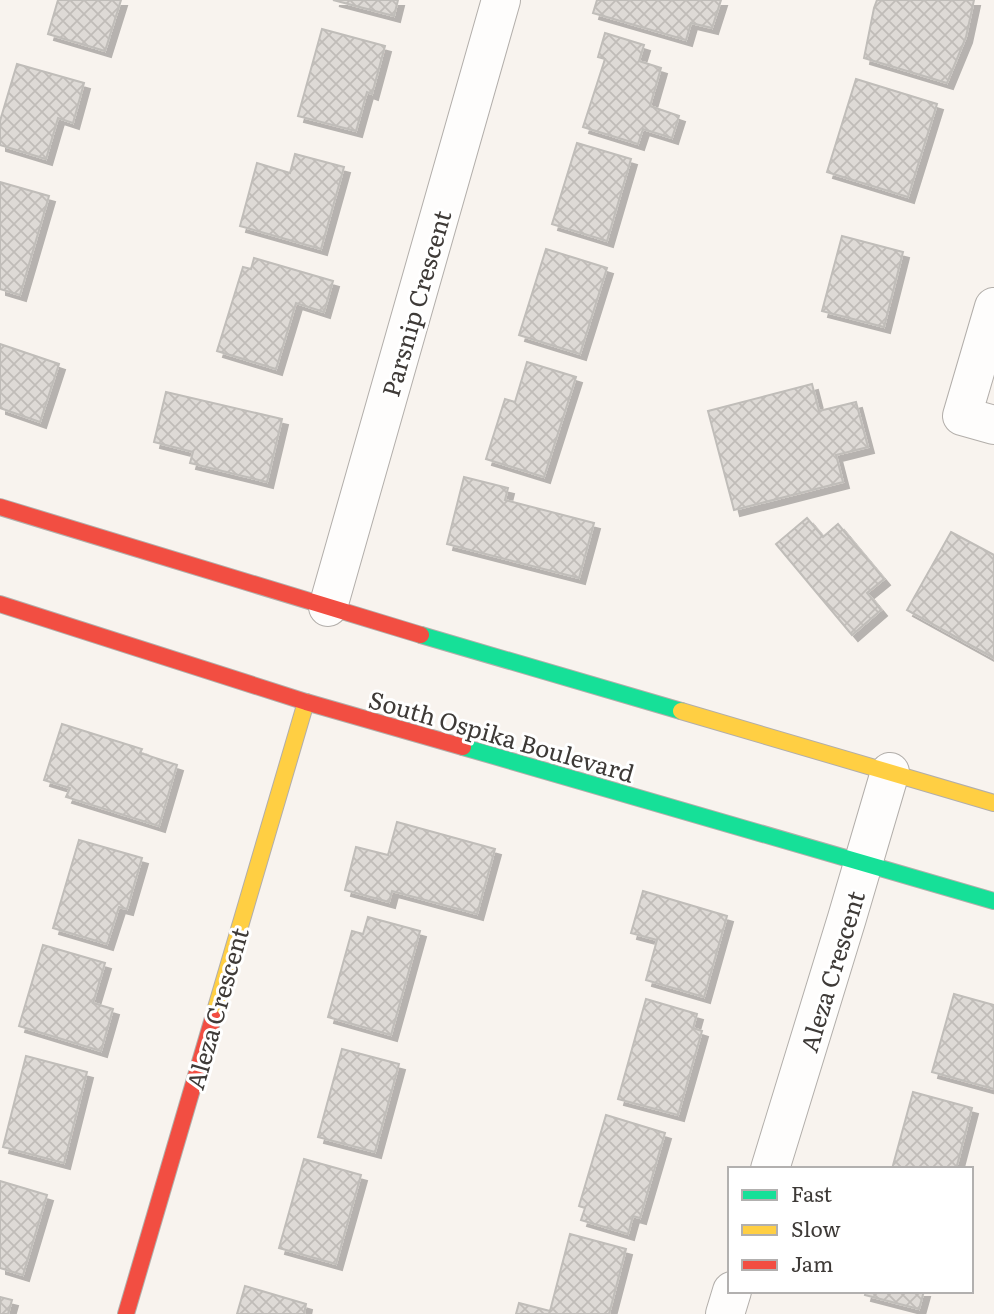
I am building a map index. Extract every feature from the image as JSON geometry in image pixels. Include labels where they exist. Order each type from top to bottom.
[{"type":"main road","points":[[0,508],[994,803]]},
{"type":"main road","name":"South Ospika Boulevard","points":[[0,604],[306,702],[994,901]]},
{"type":"main road","name":"Aleza Crescent","points":[[126,1314],[306,702]]},
{"type":"street","name":"Parsnip Crescent","points":[[328,607],[502,0]]},
{"type":"street","points":[[994,307],[962,416],[994,425]]},
{"type":"street","name":"Aleza Crescent","points":[[771,1167],[890,772]]},
{"type":"street","points":[[725,1314],[731,1293]]},
{"type":"building","points":[[58,0],[121,0],[105,51],[48,34]]},
{"type":"building","points":[[333,0],[398,0],[394,16]]},
{"type":"building","points":[[597,0],[721,0],[712,28],[691,23],[686,40],[593,13]]},
{"type":"building","points":[[877,0],[974,0],[966,37],[947,83],[864,58]]},
{"type":"building","points":[[322,29],[385,46],[372,94],[367,92],[356,131],[298,116]]},
{"type":"building","points":[[605,33],[644,45],[639,61],[661,68],[650,106],[679,116],[672,138],[643,129],[638,144],[583,127],[605,59],[598,57]]},
{"type":"building","points":[[17,64],[84,83],[73,123],[58,118],[46,159],[0,145],[0,121]]},
{"type":"building","points":[[856,79],[937,104],[908,197],[827,172]]},
{"type":"building","points":[[577,143],[631,159],[607,241],[552,224]]},
{"type":"building","points":[[295,154],[344,167],[321,249],[240,226],[257,163],[290,173]]},
{"type":"building","points":[[0,182],[49,196],[20,295],[0,289]]},
{"type":"building","points":[[842,236],[903,252],[884,327],[822,311]]},
{"type":"building","points":[[546,249],[607,268],[580,354],[519,335]]},
{"type":"building","points":[[254,258],[333,281],[324,312],[296,303],[276,369],[217,351],[243,267],[251,269]]},
{"type":"building","points":[[0,344],[59,364],[40,422],[0,408]]},
{"type":"building","points":[[527,362],[576,377],[544,477],[486,459],[505,399],[515,402]]},
{"type":"building","points":[[812,384],[819,411],[856,402],[868,447],[836,455],[843,482],[734,510],[708,411]]},
{"type":"building","points":[[166,392],[282,419],[267,482],[190,463],[193,452],[154,442]]},
{"type":"building","points":[[464,477],[508,488],[505,500],[594,523],[579,578],[447,544]]},
{"type":"building","points":[[807,518],[823,537],[838,524],[884,579],[867,593],[881,610],[852,635],[776,544]]},
{"type":"building","points":[[951,532],[994,555],[994,658],[907,610]]},
{"type":"building","points":[[62,724],[142,749],[140,753],[177,765],[159,826],[66,797],[70,788],[44,780]]},
{"type":"building","points":[[397,822],[495,849],[477,914],[392,891],[389,902],[345,890],[356,847],[388,855]]},
{"type":"building","points":[[79,840],[142,858],[127,909],[119,907],[107,944],[53,928]]},
{"type":"building","points":[[643,891],[727,916],[704,997],[646,980],[657,940],[631,933]]},
{"type":"building","points":[[368,917],[420,931],[391,1035],[328,1017],[352,931],[363,934]]},
{"type":"building","points":[[43,945],[105,963],[93,1003],[113,1009],[101,1051],[19,1026]]},
{"type":"building","points":[[954,994],[994,1005],[994,1089],[932,1072]]},
{"type":"building","points":[[646,999],[697,1014],[693,1028],[702,1031],[678,1115],[618,1099]]},
{"type":"building","points":[[342,1049],[399,1064],[375,1152],[318,1137]]},
{"type":"building","points":[[26,1056],[87,1072],[64,1163],[3,1147]]},
{"type":"building","points":[[913,1092],[972,1108],[957,1167],[893,1167]]},
{"type":"building","points":[[606,1115],[665,1133],[640,1218],[633,1216],[628,1234],[581,1220],[585,1208],[579,1206]]},
{"type":"building","points":[[304,1159],[361,1175],[336,1264],[279,1248]]},
{"type":"building","points":[[0,1181],[47,1195],[23,1275],[0,1268]]},
{"type":"building","points":[[570,1234],[626,1249],[609,1314],[516,1314],[519,1303],[550,1311]]},
{"type":"building","points":[[245,1286],[306,1304],[304,1314],[237,1314]]},
{"type":"building","points":[[866,1293],[923,1293],[919,1309]]},
{"type":"building","points":[[0,1297],[12,1300],[8,1314],[0,1314]]},
{"type":"traffic: fast","points":[[421,635],[681,711]]},
{"type":"traffic: fast","points":[[463,747],[994,901]]},
{"type":"traffic: slow","points":[[213,1018],[306,702]]},
{"type":"traffic: slow","points":[[681,711],[994,803]]},
{"type":"traffic: jam","points":[[0,507],[421,635]]},
{"type":"traffic: jam","points":[[0,604],[306,702],[463,747]]},
{"type":"traffic: jam","points":[[126,1314],[213,1018]]}]
